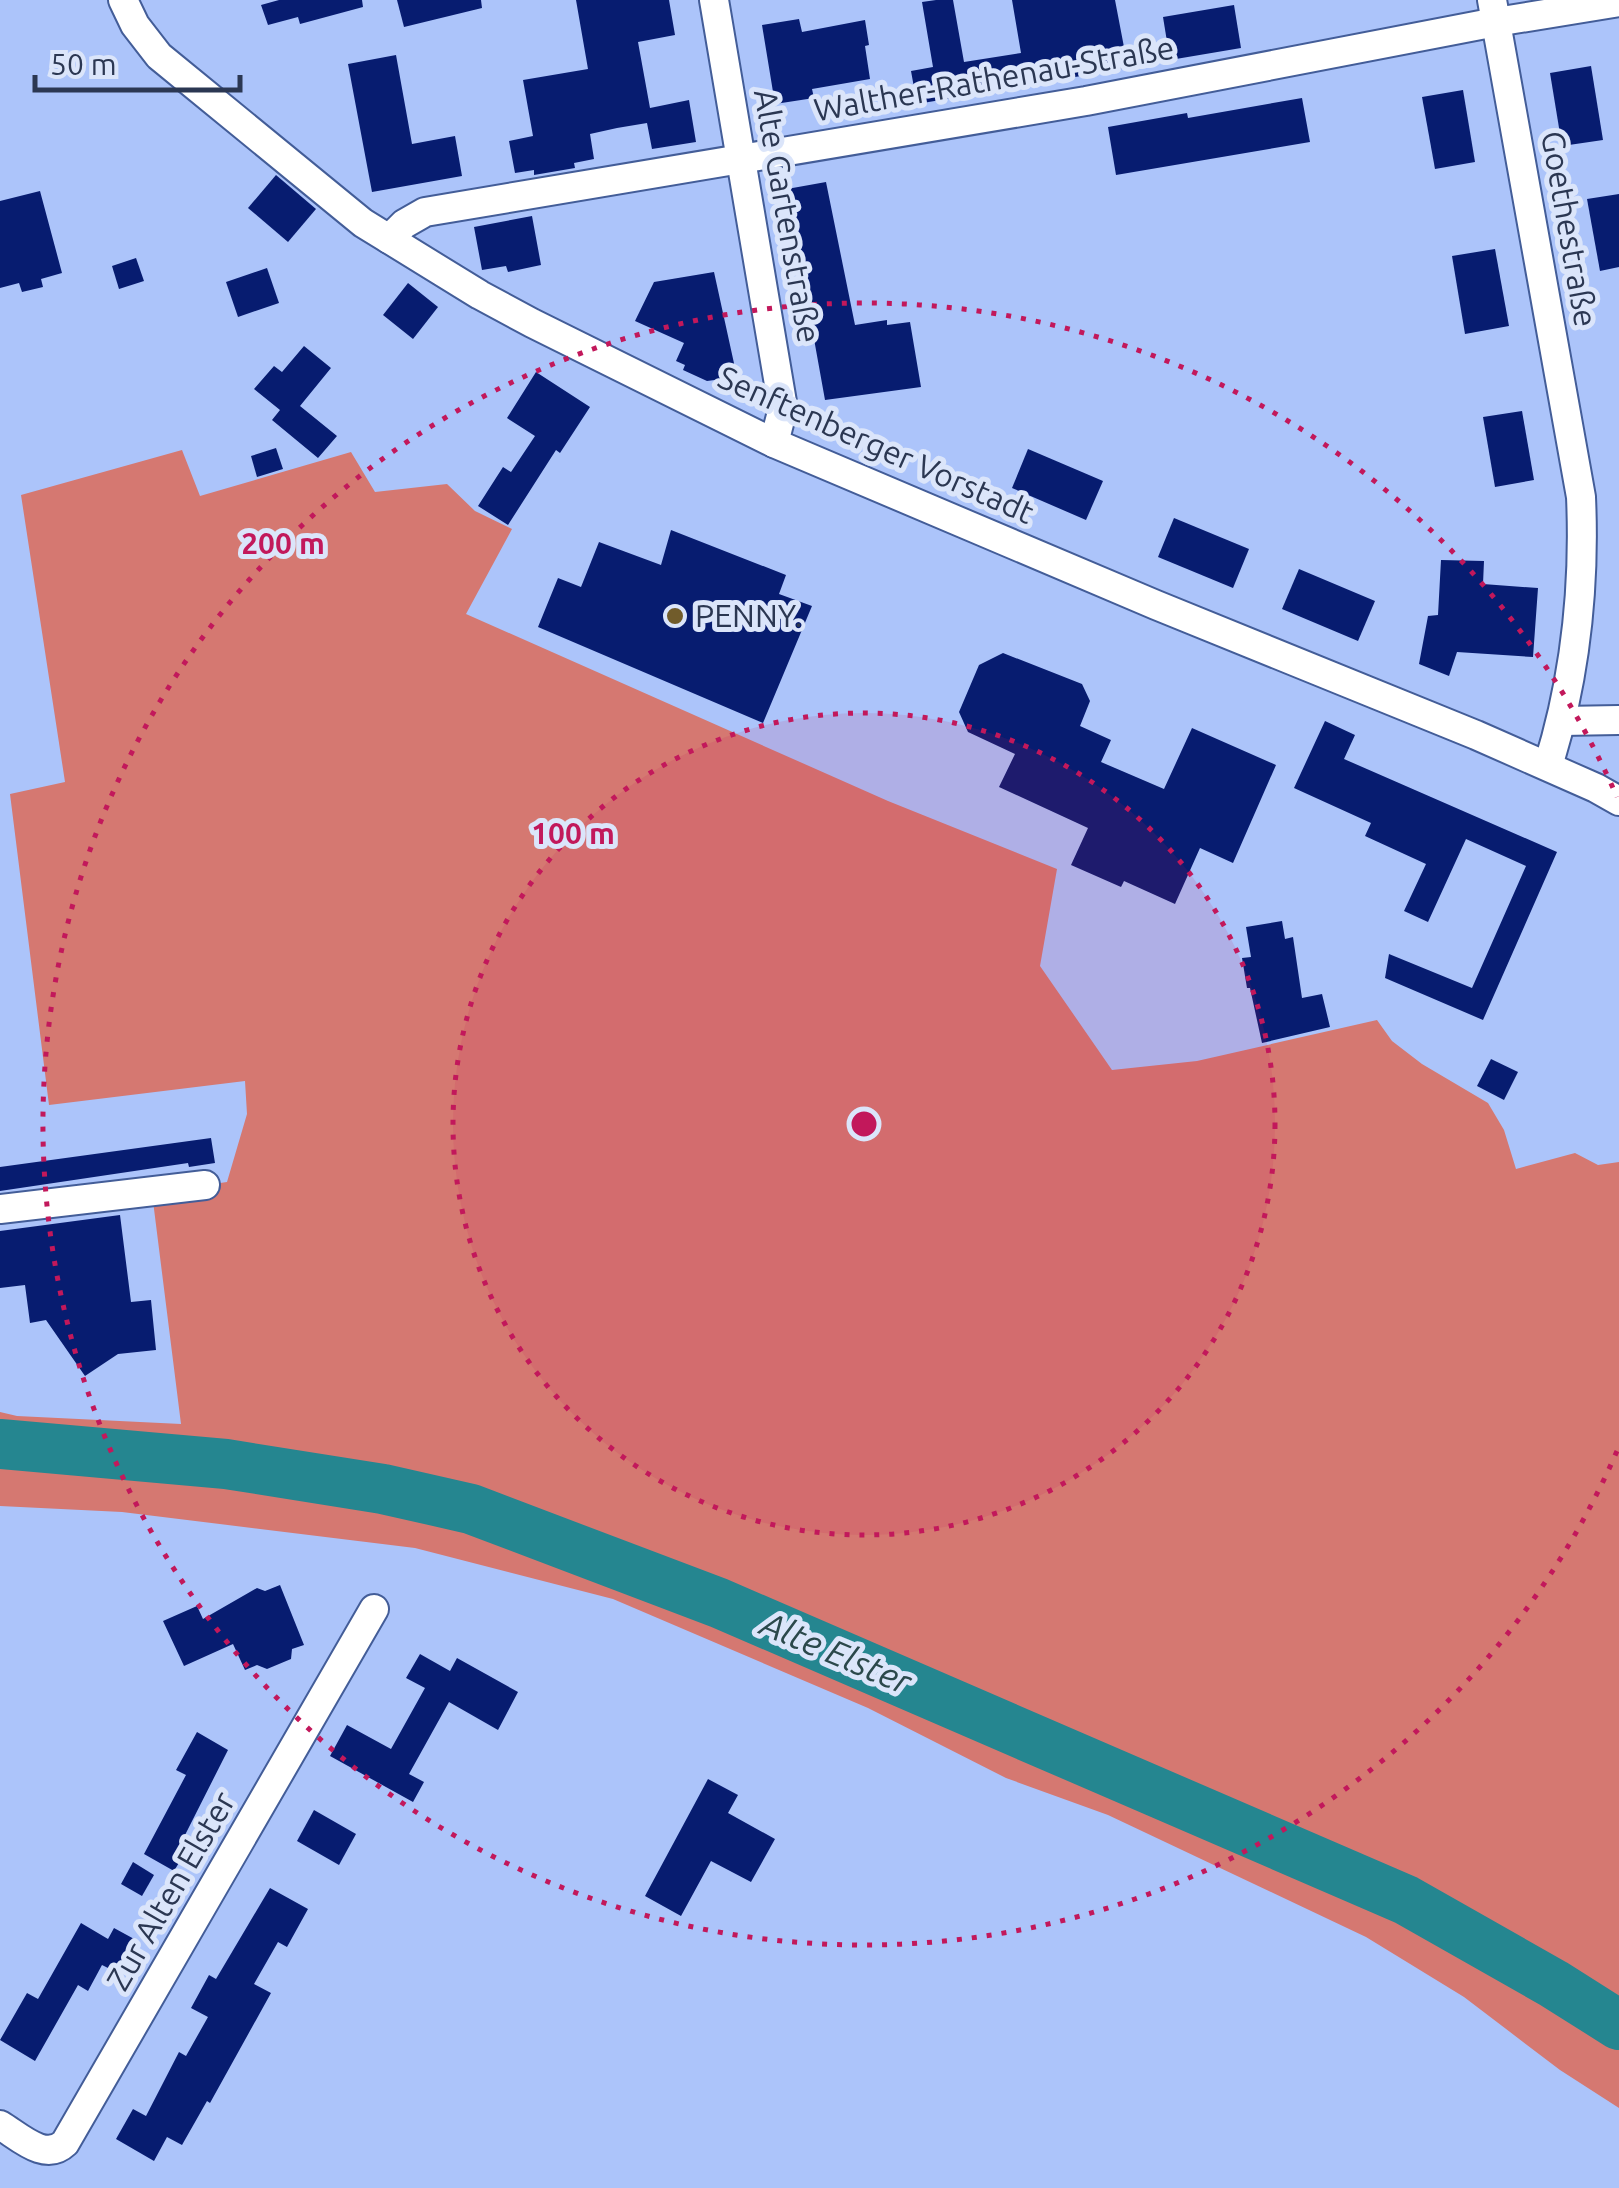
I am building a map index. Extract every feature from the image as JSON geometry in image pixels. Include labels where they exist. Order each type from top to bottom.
[{"type":"street","name":"Senftenberger Vorstadt","points":[[123,0],[134,25],[159,56],[363,223],[480,295],[774,443],[1548,766],[1619,801]]},
{"type":"street","name":"Alte Gartenstraße","points":[[714,0],[783,408],[774,443]]},
{"type":"street","name":"Walther-Rathenau-Straße","points":[[389,239],[404,224],[426,212],[1086,101],[1494,11],[1619,2]]},
{"type":"street","name":"Goethestraße","points":[[1494,11],[1580,497],[1583,552],[1578,612],[1562,722],[1548,766]]},
{"type":"street","points":[[1562,722],[1619,720]]},
{"type":"street","points":[[0,1209],[205,1185]]},
{"type":"street","name":"Zur Alten Elster","points":[[0,2126],[44,2151],[56,2150],[65,2142],[374,1609]]},
{"type":"shaded area","points":[[182,450],[200,496],[351,452],[375,492],[447,484],[475,511],[512,529],[466,614],[888,801],[1057,869],[1040,966],[1112,1070],[1197,1061],[1377,1020],[1392,1041],[1422,1064],[1488,1103],[1504,1130],[1516,1169],[1575,1153],[1598,1165],[1619,1162],[1619,2108],[1560,2070],[1464,1997],[1366,1937],[1108,1815],[1006,1778],[868,1708],[613,1599],[415,1548],[122,1512],[0,1506],[0,1412],[181,1424],[152,1193],[227,1182],[247,1114],[245,1081],[49,1105],[10,794],[65,782],[21,495]]},
{"type":"building","points":[[279,0],[362,0],[363,7],[300,24],[298,17],[268,25],[261,5]]},
{"type":"building","points":[[397,0],[481,0],[482,8],[404,27]]},
{"type":"building","points":[[576,0],[669,0],[675,35],[638,42],[650,108],[689,100],[696,142],[652,149],[647,123],[617,128],[590,134],[594,159],[574,163],[575,168],[534,175],[534,170],[515,173],[509,141],[533,136],[523,80],[588,69]]},
{"type":"building","points":[[953,0],[964,62],[1021,53],[1012,0],[1115,0],[1128,68],[917,104],[911,71],[933,67],[922,2]]},
{"type":"building","points":[[1234,5],[1241,48],[1170,60],[1163,17]]},
{"type":"building","points":[[799,19],[802,32],[865,20],[870,79],[812,89],[814,98],[775,104],[762,25]]},
{"type":"building","points":[[396,55],[412,144],[455,136],[462,176],[372,192],[348,64]]},
{"type":"building","points":[[1591,66],[1603,140],[1562,146],[1550,73]]},
{"type":"building","points":[[1463,90],[1475,162],[1435,169],[1422,97]]},
{"type":"building","points":[[1302,98],[1310,142],[1116,175],[1108,127]]},
{"type":"building","points":[[276,175],[316,209],[288,242],[248,208]]},
{"type":"building","points":[[826,182],[855,325],[887,320],[887,325],[910,322],[921,387],[825,400],[787,189]]},
{"type":"building","points":[[40,191],[62,273],[41,279],[43,287],[22,292],[19,283],[0,288],[0,201]]},
{"type":"building","points":[[1619,194],[1619,267],[1600,271],[1587,199]]},
{"type":"building","points":[[532,216],[541,265],[508,272],[506,266],[482,270],[474,227]]},
{"type":"building","points":[[1495,249],[1509,326],[1465,334],[1452,256]]},
{"type":"building","points":[[136,258],[144,281],[119,289],[112,266]]},
{"type":"building","points":[[267,268],[279,303],[238,317],[226,282]]},
{"type":"building","points":[[714,272],[737,377],[707,381],[683,370],[685,365],[676,361],[684,343],[635,321],[654,282]]},
{"type":"building","points":[[408,283],[438,307],[413,339],[383,315]]},
{"type":"building","points":[[304,346],[331,368],[300,406],[337,436],[318,458],[272,420],[280,410],[254,389],[274,366],[282,372]]},
{"type":"building","points":[[536,372],[590,407],[560,453],[556,450],[508,525],[478,506],[503,467],[511,472],[535,436],[507,418]]},
{"type":"building","points":[[1522,411],[1534,480],[1495,487],[1483,417]]},
{"type":"building","points":[[276,448],[283,469],[257,477],[251,456]]},
{"type":"building","points":[[1028,449],[1103,481],[1086,520],[1012,488]]},
{"type":"building","points":[[1174,518],[1249,549],[1233,588],[1158,557]]},
{"type":"building","name":"PENNY.","points":[[671,530],[786,575],[779,594],[812,606],[763,723],[538,627],[558,578],[581,587],[599,542],[661,565]]},
{"type":"building","points":[[1441,560],[1484,561],[1483,584],[1538,588],[1533,657],[1457,652],[1449,676],[1419,664],[1428,616],[1438,615]]},
{"type":"building","points":[[1299,569],[1375,601],[1358,641],[1282,609]]},
{"type":"building","points":[[1003,653],[1082,684],[1090,701],[1080,726],[1111,740],[1101,762],[1164,789],[1192,728],[1276,765],[1233,863],[1200,848],[1175,904],[1124,881],[1121,887],[1071,865],[1088,828],[999,787],[1015,754],[968,732],[959,712],[979,665]]},
{"type":"building","points":[[1325,721],[1355,735],[1344,759],[1557,852],[1483,1020],[1385,978],[1389,954],[1472,988],[1526,866],[1466,839],[1428,922],[1404,911],[1426,864],[1365,836],[1371,823],[1294,788]]},
{"type":"building","points":[[1282,921],[1285,939],[1293,937],[1302,998],[1322,994],[1330,1027],[1262,1043],[1242,958],[1251,957],[1246,927]]},
{"type":"building","points":[[1491,1059],[1518,1072],[1504,1100],[1477,1086]]},
{"type":"building","points":[[211,1138],[215,1163],[189,1167],[188,1163],[0,1191],[0,1167]]},
{"type":"building","points":[[120,1215],[131,1302],[151,1300],[156,1350],[118,1354],[85,1376],[46,1320],[30,1323],[25,1285],[0,1288],[0,1231]]},
{"type":"building","points":[[280,1585],[304,1645],[292,1649],[291,1659],[267,1669],[257,1665],[245,1670],[233,1644],[184,1666],[163,1621],[197,1606],[203,1619],[257,1588],[265,1591]]},
{"type":"building","points":[[420,1654],[450,1671],[457,1658],[518,1692],[498,1730],[449,1702],[409,1774],[424,1782],[413,1802],[330,1756],[347,1725],[391,1749],[425,1688],[406,1678]]},
{"type":"building","points":[[197,1732],[228,1750],[184,1837],[192,1841],[174,1871],[144,1854],[186,1775],[176,1770]]},
{"type":"building","points":[[708,1779],[738,1795],[728,1813],[775,1839],[751,1882],[711,1861],[681,1916],[645,1896]]},
{"type":"building","points":[[314,1810],[356,1834],[339,1865],[297,1841]]},
{"type":"building","points":[[133,1862],[154,1875],[142,1896],[121,1884]]},
{"type":"building","points":[[270,1888],[308,1909],[287,1947],[278,1942],[254,1984],[271,1993],[210,2103],[207,2101],[182,2145],[167,2137],[154,2161],[116,2139],[133,2109],[146,2116],[179,2052],[186,2056],[208,2017],[191,2008],[209,1975],[216,1979]]},
{"type":"building","points":[[81,1923],[108,1939],[114,1928],[136,1940],[118,1973],[102,1965],[88,1991],[78,1985],[35,2061],[0,2040],[27,1993],[38,1999]]},
{"type":"waterway","name":"Alte Elster","points":[[0,1444],[226,1464],[383,1489],[471,1509],[719,1603],[1406,1900],[1619,2025]]},
{"type":"place","name":"PENNY.","points":[[675,616]]}]
